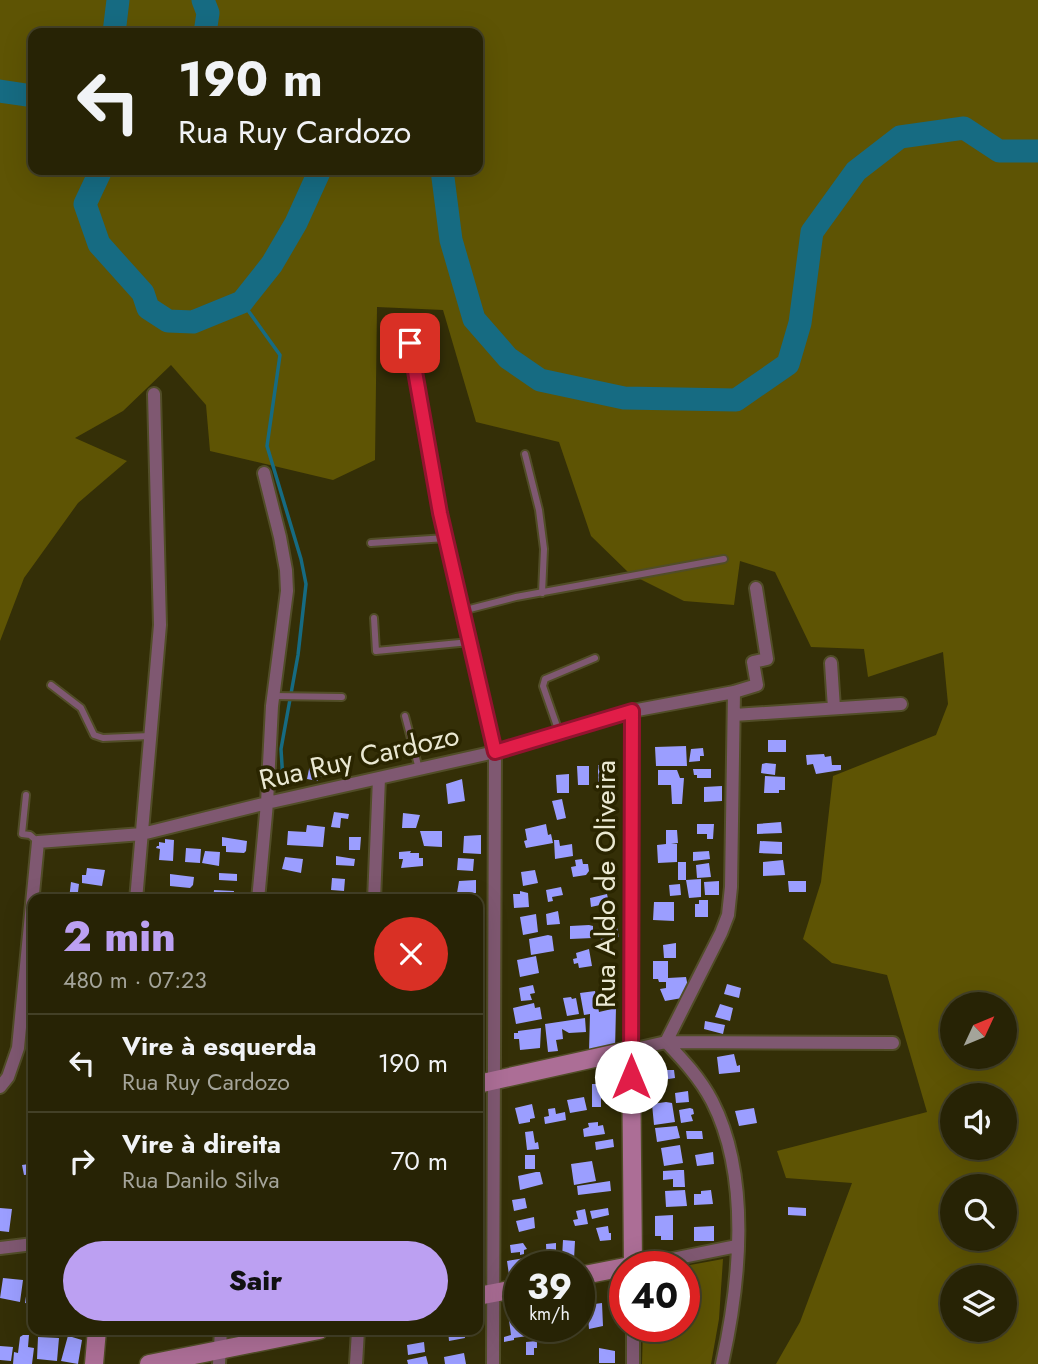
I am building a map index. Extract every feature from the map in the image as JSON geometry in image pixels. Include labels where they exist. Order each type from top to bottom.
[{"type":"street","points":[[410,343],[446,538],[495,752],[486,1083],[485,1295],[493,1364]]},
{"type":"street","points":[[137,894],[160,625],[154,394]]},
{"type":"street","points":[[259,894],[287,591],[286,570],[264,473]]},
{"type":"street","points":[[666,1042],[728,915],[731,887],[734,692],[757,685],[753,662],[767,659],[756,588]]},
{"type":"street","points":[[831,663],[834,708]]},
{"type":"street","name":"Rua Ruy Cardozo","points":[[38,842],[142,834],[495,752],[632,711],[734,692]]},
{"type":"street","points":[[734,715],[901,704]]},
{"type":"street","name":"Rua Aldo de Oliveira","points":[[629,1251],[632,711]]},
{"type":"street","points":[[374,894],[379,778]]},
{"type":"street","points":[[33,894],[38,842]]},
{"type":"street","points":[[0,1087],[8,1077],[18,1048],[28,945]]},
{"type":"street","points":[[486,1083],[666,1042],[893,1043]]},
{"type":"street","points":[[666,1042],[700,1080],[725,1132],[734,1163],[737,1246],[730,1323],[722,1364]]},
{"type":"street","points":[[0,1248],[28,1245]]},
{"type":"street","points":[[700,1253],[737,1246]]},
{"type":"street","points":[[485,1295],[504,1291]]},
{"type":"street","points":[[94,1364],[97,1335]]},
{"type":"street","points":[[219,1357],[221,1335]]},
{"type":"street","points":[[149,1364],[219,1357],[300,1335]]},
{"type":"street","points":[[356,1364],[358,1335]]},
{"type":"street","points":[[633,1342],[633,1364]]},
{"type":"lane","points":[[525,454],[539,510],[544,549],[541,593]]},
{"type":"lane","points":[[372,542],[446,538]]},
{"type":"lane","points":[[463,611],[516,597],[724,559]]},
{"type":"lane","points":[[374,618],[376,651],[470,642]]},
{"type":"lane","points":[[559,734],[542,686],[545,679],[595,658]]},
{"type":"lane","points":[[51,685],[81,708],[94,735],[103,738],[150,736]]},
{"type":"lane","points":[[277,696],[342,697]]},
{"type":"lane","points":[[405,716],[419,769]]},
{"type":"lane","points":[[26,795],[22,834],[30,835],[38,842]]},
{"type":"shaded area","points":[[0,0],[1038,0],[1038,1364],[776,1364],[800,1322],[852,1183],[786,1178],[777,1151],[927,1112],[887,975],[832,963],[803,939],[821,882],[833,776],[936,735],[948,704],[943,652],[868,677],[864,649],[811,647],[775,572],[740,561],[734,605],[684,601],[630,574],[591,536],[559,442],[476,422],[443,310],[377,307],[375,460],[333,480],[210,451],[206,405],[171,365],[123,411],[75,438],[127,461],[78,503],[24,578],[0,641]]},
{"type":"shaded area","points":[[723,1259],[719,1319],[711,1364],[642,1364],[643,1342],[700,1342],[700,1263]]},
{"type":"building","points":[[768,740],[786,740],[786,752],[768,752]]},
{"type":"building","points":[[686,746],[687,766],[656,766],[655,747]]},
{"type":"building","points":[[703,748],[704,756],[700,756],[700,761],[689,762],[691,749]]},
{"type":"building","points":[[824,754],[825,757],[831,756],[832,765],[841,765],[841,770],[816,774],[813,764],[807,765],[806,755]]},
{"type":"building","points":[[310,764],[324,767],[323,777],[318,776],[318,781],[307,779]]},
{"type":"building","points":[[613,764],[613,783],[598,784],[598,765]]},
{"type":"building","points":[[762,764],[776,764],[775,775],[761,773]]},
{"type":"building","points":[[577,766],[589,766],[589,785],[578,785]]},
{"type":"building","points":[[693,769],[711,769],[711,778],[697,778]]},
{"type":"building","points":[[658,770],[677,770],[680,778],[684,778],[682,804],[672,804],[671,785],[658,785]]},
{"type":"building","points":[[569,774],[569,793],[557,793],[556,775]]},
{"type":"building","points":[[765,776],[785,777],[785,790],[779,790],[779,793],[764,793]]},
{"type":"building","points":[[462,779],[465,801],[448,804],[446,784]]},
{"type":"building","points":[[722,786],[722,801],[704,802],[704,787]]},
{"type":"building","points":[[562,799],[566,818],[557,820],[552,801]]},
{"type":"building","points":[[334,812],[349,814],[348,819],[341,818],[340,828],[331,827]]},
{"type":"building","points":[[403,813],[420,815],[416,828],[402,828]]},
{"type":"building","points":[[781,822],[782,833],[757,834],[757,824]]},
{"type":"building","points":[[546,824],[553,843],[526,848],[525,829]]},
{"type":"building","points":[[697,824],[714,824],[713,839],[707,839],[707,834],[697,834]]},
{"type":"building","points":[[307,825],[325,827],[323,847],[287,845],[288,831],[306,832]]},
{"type":"building","points":[[666,830],[677,830],[678,843],[671,844],[677,844],[677,862],[658,863],[657,845],[666,844]]},
{"type":"building","points":[[420,831],[442,831],[442,847],[424,846]]},
{"type":"building","points":[[481,835],[481,854],[463,853],[464,836]]},
{"type":"building","points":[[222,837],[247,841],[246,851],[226,852],[226,846],[222,846]]},
{"type":"building","points":[[349,837],[361,837],[360,850],[349,850]]},
{"type":"building","points":[[165,839],[174,840],[173,861],[159,860],[160,849],[156,848],[159,842],[165,843]]},
{"type":"building","points":[[554,840],[559,840],[560,846],[572,844],[573,856],[555,859]]},
{"type":"building","points":[[760,841],[782,842],[782,854],[759,853]]},
{"type":"building","points":[[186,848],[201,849],[200,863],[185,862]]},
{"type":"building","points":[[205,851],[220,852],[219,866],[202,863]]},
{"type":"building","points":[[411,851],[410,853],[419,853],[419,858],[423,858],[423,866],[401,868],[403,859],[399,859],[399,852]]},
{"type":"building","points":[[709,851],[710,859],[693,861],[693,852]]},
{"type":"building","points":[[336,856],[355,859],[354,866],[336,865]]},
{"type":"building","points":[[285,857],[303,859],[301,873],[282,869]]},
{"type":"building","points":[[458,858],[474,859],[473,871],[457,870]]},
{"type":"building","points":[[582,859],[583,864],[588,864],[589,871],[586,875],[573,877],[571,867],[576,866],[575,860]]},
{"type":"building","points":[[783,860],[785,875],[763,876],[763,862]]},
{"type":"building","points":[[678,862],[686,862],[686,880],[678,880]]},
{"type":"building","points":[[709,863],[711,877],[697,878],[696,865]]},
{"type":"building","points":[[87,868],[105,870],[102,886],[82,883],[82,875],[86,875]]},
{"type":"building","points":[[535,870],[538,883],[523,886],[521,872]]},
{"type":"building","points":[[219,873],[237,874],[237,881],[219,880]]},
{"type":"building","points":[[170,874],[194,877],[193,885],[190,888],[170,886]]},
{"type":"building","points":[[332,878],[345,879],[344,891],[331,890]]},
{"type":"building","points":[[701,879],[701,897],[689,898],[686,880]]},
{"type":"building","points":[[476,880],[476,893],[457,893],[459,881]]},
{"type":"building","points":[[719,881],[719,895],[705,895],[704,882]]},
{"type":"building","points":[[788,881],[806,881],[806,892],[789,892]]},
{"type":"building","points":[[71,882],[79,884],[78,894],[70,894]]},
{"type":"building","points":[[680,884],[681,895],[670,896],[669,885]]},
{"type":"building","points":[[561,887],[563,895],[552,897],[553,901],[548,902],[546,890]]},
{"type":"building","points":[[214,890],[234,891],[234,894],[214,894]]},
{"type":"building","points":[[520,891],[528,893],[529,907],[514,908],[513,894],[520,894]]},
{"type":"building","points":[[607,894],[609,903],[591,907],[590,898]]},
{"type":"building","points":[[699,900],[708,900],[708,917],[695,917],[695,904],[699,904]]},
{"type":"building","points":[[654,902],[674,902],[674,921],[653,920]]},
{"type":"building","points":[[558,911],[560,924],[547,925],[546,914]]},
{"type":"building","points":[[536,914],[538,932],[523,935],[520,917]]},
{"type":"building","points":[[570,926],[593,926],[593,938],[570,939]]},
{"type":"building","points":[[617,927],[619,937],[601,940],[599,930]]},
{"type":"building","points":[[552,936],[554,951],[531,955],[529,939]]},
{"type":"building","points":[[676,943],[676,958],[664,958],[663,945]]},
{"type":"building","points":[[589,949],[592,966],[579,968],[573,959],[577,958],[576,953]]},
{"type":"building","points":[[536,956],[539,973],[520,977],[517,960]]},
{"type":"building","points":[[653,961],[668,961],[668,978],[686,977],[688,987],[682,998],[665,1001],[660,989],[666,988],[666,982],[653,979]]},
{"type":"building","points":[[727,984],[741,988],[739,998],[724,994]]},
{"type":"building","points":[[533,985],[535,993],[530,994],[532,1000],[521,1001],[519,988]]},
{"type":"building","points":[[595,991],[599,1012],[616,1008],[615,1050],[589,1052],[590,1014],[584,1015],[580,993]]},
{"type":"building","points":[[563,998],[576,998],[579,1014],[567,1016]]},
{"type":"building","points":[[534,1003],[535,1008],[540,1007],[542,1019],[516,1024],[513,1008]]},
{"type":"building","points":[[720,1004],[733,1008],[730,1021],[715,1017]]},
{"type":"building","points":[[585,1018],[586,1032],[569,1033],[562,1029],[563,1039],[556,1040],[558,1051],[548,1052],[545,1024]]},
{"type":"building","points":[[705,1021],[725,1025],[723,1034],[704,1029]]},
{"type":"building","points":[[541,1028],[540,1048],[520,1050],[519,1039],[514,1039],[514,1033]]},
{"type":"building","points":[[734,1054],[737,1066],[740,1065],[740,1072],[719,1074],[717,1057]]},
{"type":"building","points":[[666,1066],[667,1070],[674,1070],[675,1078],[656,1081],[655,1067]]},
{"type":"building","points":[[592,1084],[601,1084],[601,1107],[592,1107]]},
{"type":"building","points":[[688,1091],[689,1102],[676,1103],[675,1093]]},
{"type":"building","points":[[584,1097],[587,1110],[570,1113],[567,1100]]},
{"type":"building","points":[[672,1103],[675,1122],[654,1125],[652,1104]]},
{"type":"building","points":[[532,1104],[535,1118],[519,1124],[515,1108]]},
{"type":"building","points":[[555,1108],[556,1114],[565,1112],[566,1120],[545,1124],[544,1117],[549,1116],[548,1109]]},
{"type":"building","points":[[754,1108],[757,1123],[739,1126],[735,1111]]},
{"type":"building","points":[[693,1109],[693,1121],[681,1123],[679,1110]]},
{"type":"building","points":[[598,1122],[598,1126],[603,1125],[605,1134],[584,1137],[583,1129],[589,1127],[588,1123]]},
{"type":"building","points":[[677,1126],[680,1138],[657,1142],[655,1128]]},
{"type":"building","points":[[533,1131],[539,1149],[527,1150],[525,1132]]},
{"type":"building","points":[[686,1131],[702,1131],[703,1139],[687,1139]]},
{"type":"building","points":[[613,1139],[614,1147],[596,1150],[595,1142]]},
{"type":"building","points":[[680,1145],[683,1163],[664,1166],[661,1148]]},
{"type":"building","points":[[713,1152],[714,1164],[697,1166],[695,1155]]},
{"type":"building","points":[[525,1155],[535,1155],[535,1169],[525,1169]]},
{"type":"building","points":[[592,1161],[596,1181],[574,1185],[571,1164]]},
{"type":"building","points":[[28,1164],[28,1175],[24,1175],[22,1165]]},
{"type":"building","points":[[684,1170],[685,1187],[673,1187],[673,1179],[663,1180],[663,1171]]},
{"type":"building","points":[[540,1172],[543,1184],[520,1190],[518,1176]]},
{"type":"building","points":[[610,1181],[611,1191],[578,1195],[577,1186]]},
{"type":"building","points":[[685,1190],[687,1206],[666,1207],[665,1191]]},
{"type":"building","points":[[711,1190],[713,1204],[694,1205],[694,1194]]},
{"type":"building","points":[[525,1198],[527,1208],[514,1211],[512,1200]]},
{"type":"building","points":[[788,1207],[806,1208],[806,1216],[788,1215]]},
{"type":"building","points":[[0,1208],[12,1209],[9,1232],[0,1231]]},
{"type":"building","points":[[608,1208],[609,1215],[592,1219],[590,1211]]},
{"type":"building","points":[[585,1209],[588,1224],[575,1226],[573,1220],[578,1219],[576,1211]]},
{"type":"building","points":[[673,1215],[673,1240],[661,1240],[661,1236],[655,1236],[655,1216]]},
{"type":"building","points":[[534,1217],[535,1228],[519,1232],[516,1221]]},
{"type":"building","points":[[608,1226],[611,1240],[600,1241],[596,1228]]},
{"type":"building","points":[[714,1226],[714,1241],[694,1241],[694,1227]]},
{"type":"building","points":[[563,1240],[575,1241],[574,1251],[562,1251]]},
{"type":"building","points":[[523,1243],[527,1249],[511,1251],[510,1245]]},
{"type":"building","points":[[556,1243],[556,1251],[546,1251],[546,1244]]},
{"type":"building","points":[[3,1278],[23,1280],[20,1302],[0,1298]]},
{"type":"building","points":[[602,1303],[603,1326],[595,1328],[595,1304]]},
{"type":"building","points":[[29,1335],[28,1347],[34,1348],[32,1364],[13,1364],[14,1352],[18,1353],[20,1337]]},
{"type":"building","points":[[68,1335],[82,1340],[78,1364],[61,1361]]},
{"type":"building","points":[[448,1335],[465,1335],[465,1338],[449,1341]]},
{"type":"building","points":[[38,1337],[59,1338],[57,1361],[37,1359]]},
{"type":"building","points":[[424,1342],[425,1352],[408,1355],[407,1345]]},
{"type":"building","points":[[526,1342],[537,1342],[534,1355],[526,1355]]},
{"type":"building","points":[[0,1346],[13,1347],[11,1361],[0,1360]]},
{"type":"building","points":[[599,1348],[615,1351],[615,1363],[599,1363]]},
{"type":"building","points":[[464,1353],[466,1364],[445,1364],[444,1357]]},
{"type":"building","points":[[426,1356],[428,1364],[408,1364],[407,1360]]},
{"type":"waterway","points":[[115,28],[118,0]]},
{"type":"waterway","points":[[203,0],[208,13],[206,28]]},
{"type":"waterway","points":[[0,91],[28,95]]},
{"type":"waterway","points":[[443,175],[451,240],[474,319],[508,358],[540,380],[624,398],[736,400],[788,364],[800,323],[812,232],[856,171],[900,137],[964,128],[999,151],[1038,151]]},
{"type":"waterway","points":[[99,175],[85,204],[99,244],[143,293],[148,308],[168,321],[193,322],[242,302],[272,264],[296,223],[318,175]]},
{"type":"waterway","points":[[242,302],[280,355],[267,446],[306,584],[298,655],[281,749],[283,781]]},
{"type":"route","points":[[410,343],[440,513],[495,752],[632,711],[631,1077]]}]
